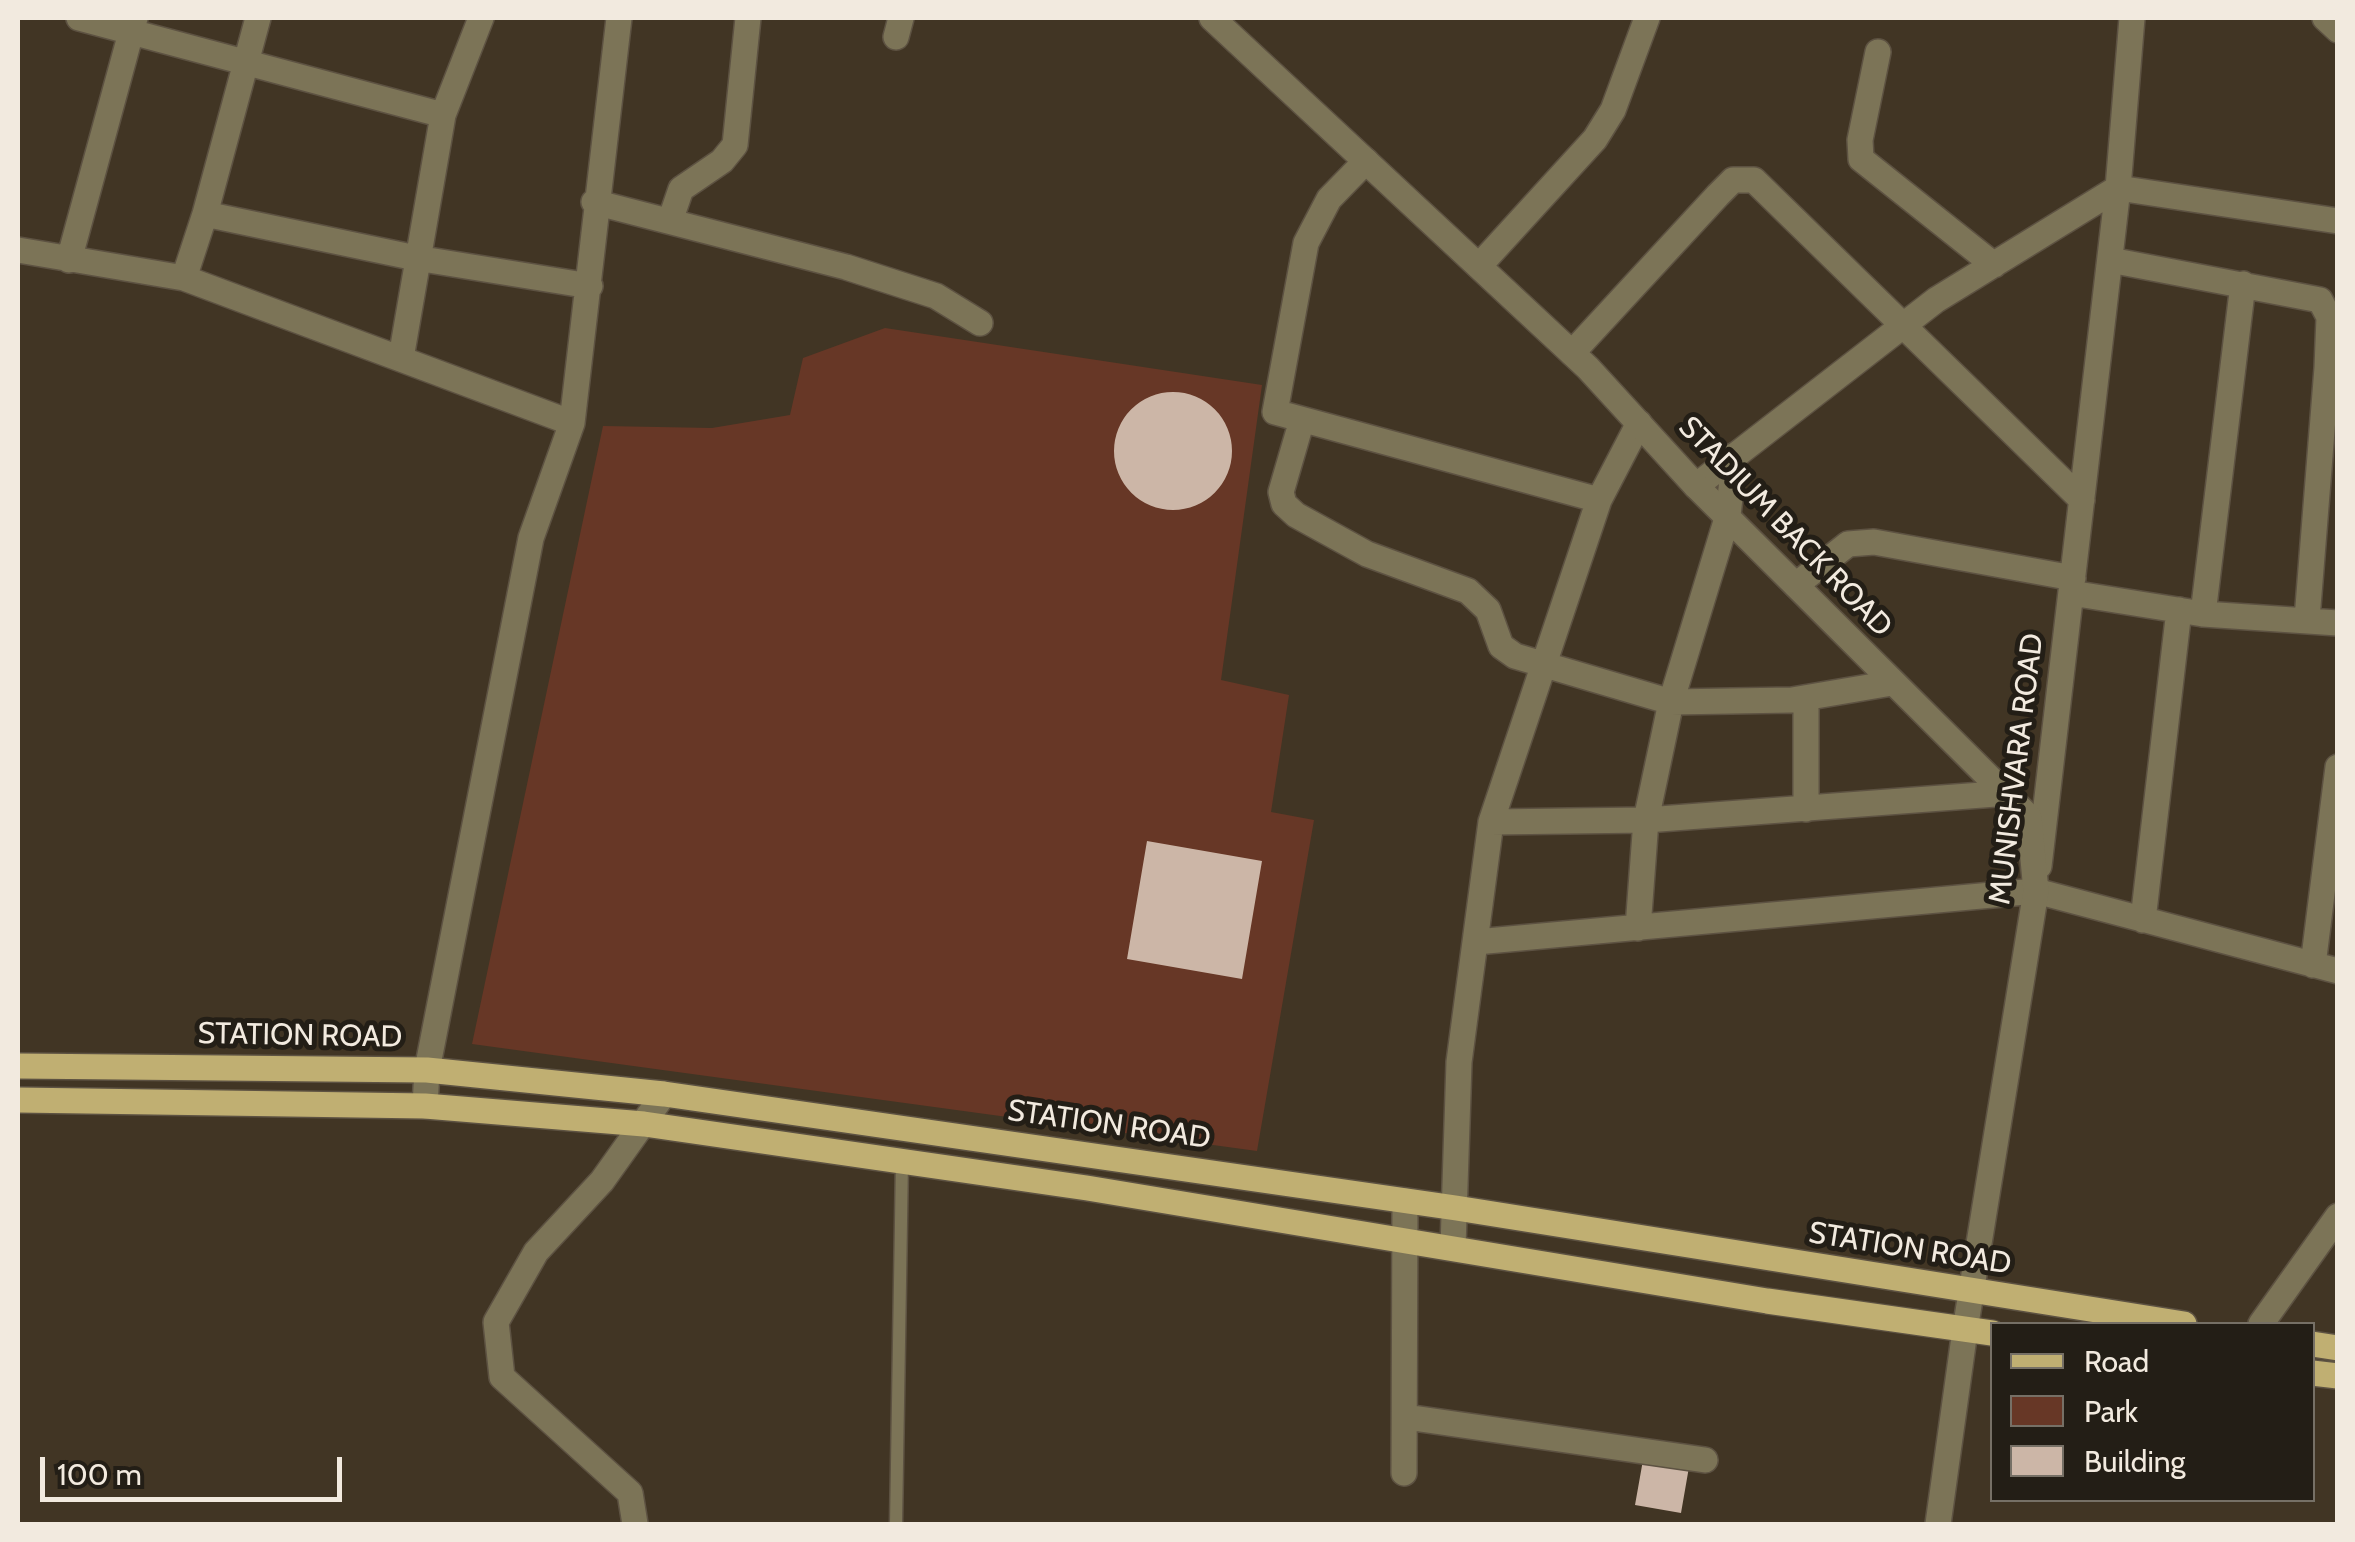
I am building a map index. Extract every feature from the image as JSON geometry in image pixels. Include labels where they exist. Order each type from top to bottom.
[{"type":"main road","name":"STATION ROAD","points":[[18,1066],[428,1070],[664,1094],[1456,1208],[2171,1322]]},
{"type":"main road","points":[[18,1100],[425,1106],[644,1124],[1404,1238],[1990,1333]]},
{"type":"street","points":[[79,18],[133,24],[246,62],[442,114]]},
{"type":"street","points":[[184,278],[206,214],[258,18]]},
{"type":"street","points":[[401,358],[442,114],[481,18]]},
{"type":"street","points":[[425,1106],[428,1070],[531,538],[572,422],[590,286],[594,202],[619,18]]},
{"type":"street","points":[[670,222],[682,189],[722,161],[735,145],[748,18]]},
{"type":"street","name":"STADIUM BACK ROAD","points":[[1212,18],[1572,354],[1696,486],[1892,683],[2009,792],[2029,817],[2036,891]]},
{"type":"street","points":[[1479,266],[1595,139],[1613,110],[1648,18]]},
{"type":"street","name":"MUNISHVARA ROAD","points":[[1938,1524],[2036,891],[2118,188],[2132,18]]},
{"type":"street","points":[[2325,18],[2338,30]]},
{"type":"street","points":[[68,260],[133,24]]},
{"type":"street","points":[[1878,52],[1860,140],[1860,159],[1994,264]]},
{"type":"street","points":[[1366,161],[1314,220],[1306,243],[1274,404],[1281,415],[1599,500]]},
{"type":"street","points":[[1572,354],[1718,195],[1733,180],[1744,178],[1762,185],[2082,500]]},
{"type":"street","points":[[1696,486],[1901,326],[2118,188],[2338,221]]},
{"type":"street","points":[[594,202],[846,267],[936,296],[980,323]]},
{"type":"street","points":[[206,214],[416,258],[590,286]]},
{"type":"street","points":[[18,250],[68,260],[134,266],[184,278],[572,422]]},
{"type":"street","points":[[2110,260],[2320,300],[2330,317],[2332,368],[2307,619]]},
{"type":"street","points":[[2144,920],[2243,284]]},
{"type":"street","points":[[1302,420],[1280,492],[1296,515],[1367,554],[1468,591],[1488,610],[1502,646],[1515,656],[1671,702],[1806,699],[1892,683]]},
{"type":"street","points":[[1453,1247],[1459,1062],[1491,822],[1599,500],[1639,423]]},
{"type":"street","points":[[1638,928],[1646,820],[1671,702],[1728,514],[1735,455]]},
{"type":"street","points":[[1796,585],[1848,544],[1874,542],[2191,612],[2338,623]]},
{"type":"street","points":[[1806,699],[1806,808]]},
{"type":"street","points":[[1476,942],[2036,891],[2313,965],[2338,767]]},
{"type":"street","points":[[1952,797],[1984,768]]},
{"type":"street","points":[[1491,822],[1646,820],[2009,792]]},
{"type":"street","points":[[2317,934],[2338,910]]},
{"type":"street","points":[[635,1524],[630,1492],[502,1377],[496,1322],[536,1252],[602,1181],[664,1094]]},
{"type":"street","points":[[1404,1472],[1405,1201]]},
{"type":"street","points":[[2261,1322],[2338,1216]]},
{"type":"street","points":[[1406,1418],[1705,1460]]},
{"type":"lane","points":[[896,1524],[902,1161]]},
{"type":"green space","points":[[885,328],[1262,385],[1221,680],[1289,695],[1271,812],[1314,820],[1257,1151],[472,1044],[603,426],[712,428],[790,415],[803,358]]},
{"type":"building","points":[[1173,392],[1196,396],[1215,409],[1228,428],[1232,451],[1228,474],[1215,493],[1196,506],[1173,510],[1150,506],[1131,493],[1118,474],[1114,451],[1118,428],[1131,409],[1150,396]]},
{"type":"building","points":[[1147,841],[1262,861],[1242,979],[1127,959]]},
{"type":"building","points":[[1643,1460],[1689,1467],[1681,1513],[1635,1505]]}]
